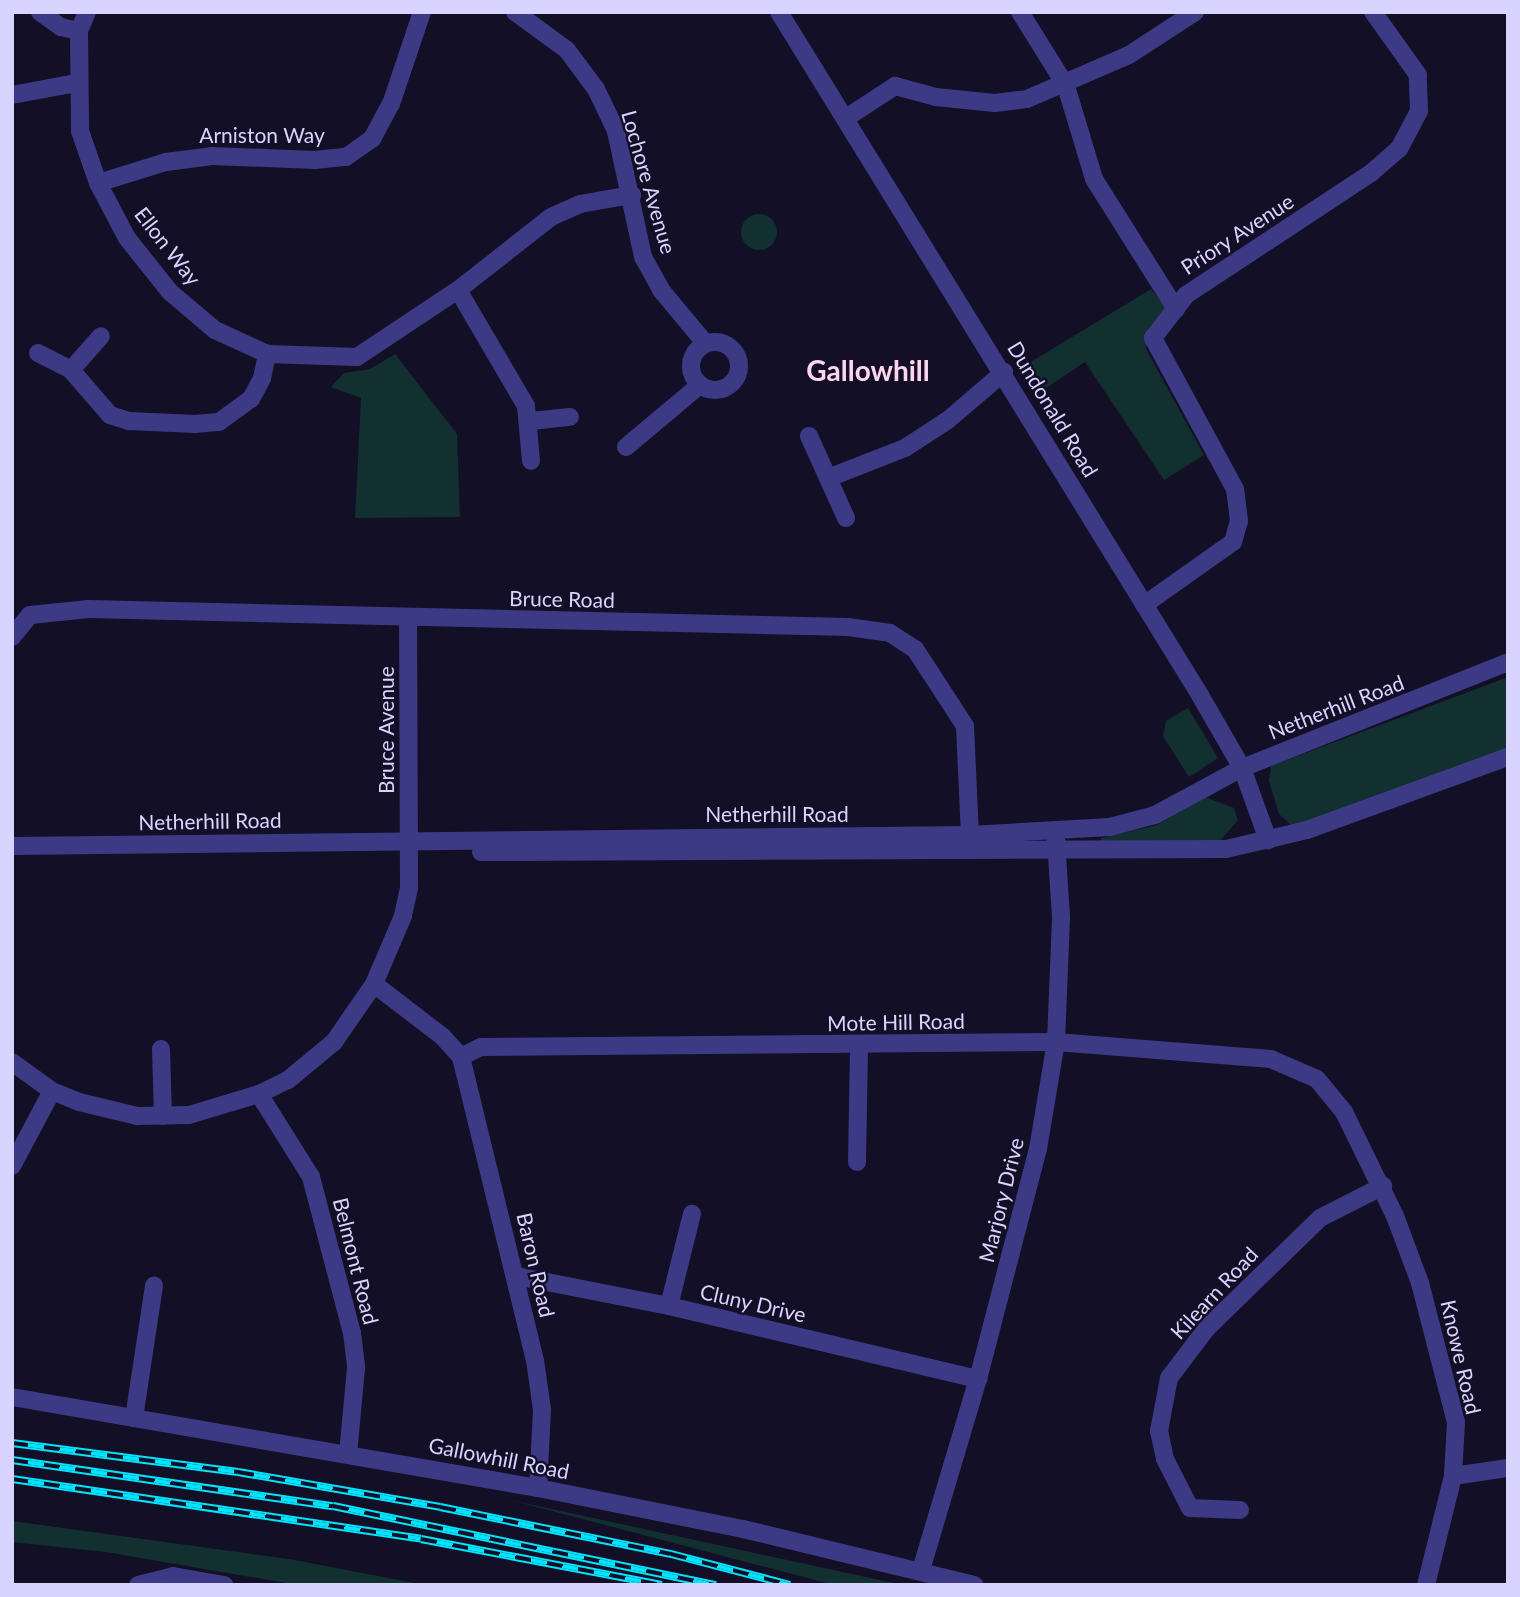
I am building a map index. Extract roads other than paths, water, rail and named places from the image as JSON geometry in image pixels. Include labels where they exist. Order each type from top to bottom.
[{"type":"street","points":[[40,12],[61,27],[79,31]]},
{"type":"street","name":"Ellon Way","points":[[86,12],[79,31],[77,83],[80,131],[99,183],[127,238],[170,292],[215,330],[267,354],[357,357],[458,290],[551,217],[580,204],[632,195]]},
{"type":"street","name":"Arniston Way","points":[[99,183],[166,162],[212,156],[315,160],[346,157],[372,139],[391,104],[422,12]]},
{"type":"street","name":"Lochore Avenue","points":[[515,12],[567,50],[596,89],[616,131],[632,195],[643,257],[662,290],[705,343]]},
{"type":"street","name":"Dundonald Road","points":[[779,12],[1004,372],[1242,768],[1268,840]]},
{"type":"street","points":[[1020,12],[1066,86],[1094,179],[1176,309]]},
{"type":"street","points":[[846,118],[895,86],[936,97],[995,103],[1027,99],[1066,86],[1129,55],[1195,12]]},
{"type":"street","name":"Priory Avenue","points":[[1144,605],[1233,542],[1239,521],[1235,489],[1153,338],[1186,295],[1371,173],[1399,149],[1419,111],[1418,75],[1373,12]]},
{"type":"street","points":[[12,95],[77,83]]},
{"type":"street","points":[[458,290],[516,384],[531,421],[531,461]]},
{"type":"street","points":[[71,370],[100,336]]},
{"type":"street","points":[[705,343],[728,345],[739,365],[734,380],[722,389],[700,385],[690,362],[705,343]]},
{"type":"street","points":[[38,353],[71,370],[110,415],[129,421],[194,424],[219,422],[251,399],[262,378],[267,354]]},
{"type":"street","points":[[828,478],[905,448],[948,419],[1004,372]]},
{"type":"street","points":[[626,447],[700,385]]},
{"type":"street","points":[[531,421],[570,417]]},
{"type":"street","points":[[809,436],[846,518]]},
{"type":"street","name":"Bruce Road","points":[[12,637],[30,615],[89,608],[408,620],[848,627],[890,634],[915,649],[965,726],[970,835]]},
{"type":"street","name":"Bruce Avenue","points":[[12,1062],[52,1091],[137,1116],[163,1116],[213,1111],[259,1094],[288,1080],[334,1042],[374,984],[403,916],[409,846],[408,620]]},
{"type":"street","name":"Netherhill Road","points":[[12,846],[409,846],[1056,839],[1156,815],[1242,768],[1508,662]]},
{"type":"street","name":"Netherhill Road","points":[[12,858],[409,846],[970,835],[1226,849],[1268,840],[1508,757]]},
{"type":"street","name":"Marjory Drive","points":[[921,1570],[978,1379],[1038,1149],[1056,1042],[1061,917],[1056,839]]},
{"type":"street","points":[[374,984],[443,1037],[461,1057]]},
{"type":"street","name":"Mote Hill Road","points":[[461,1057],[481,1047],[1056,1042],[1271,1059],[1317,1079],[1344,1112],[1383,1186]]},
{"type":"street","points":[[857,1162],[859,1045]]},
{"type":"street","points":[[161,1049],[163,1116]]},
{"type":"street","name":"Baron Road","points":[[461,1057],[516,1276],[542,1410],[538,1488]]},
{"type":"street","points":[[12,1166],[52,1091]]},
{"type":"street","name":"Belmont Road","points":[[259,1094],[311,1177],[352,1333],[356,1368],[348,1454]]},
{"type":"street","name":"Knowe Road","points":[[1383,1186],[1420,1283],[1456,1422],[1453,1476],[1426,1585]]},
{"type":"street","name":"Kilearn Road","points":[[1240,1510],[1190,1508],[1165,1459],[1158,1431],[1169,1378],[1207,1328],[1320,1218],[1383,1186]]},
{"type":"street","points":[[668,1307],[692,1213]]},
{"type":"street","name":"Cluny Drive","points":[[516,1276],[668,1307],[978,1379]]},
{"type":"street","points":[[134,1418],[154,1286]]},
{"type":"street","name":"Gallowhill Road","points":[[12,1397],[538,1488],[921,1570],[974,1585]]},
{"type":"street","points":[[1453,1476],[1508,1468]]},
{"type":"street","points":[[138,1585],[173,1576],[224,1585]]},
{"type":"railway","points":[[12,1443],[238,1472],[440,1507],[671,1554],[790,1585]]},
{"type":"railway","points":[[12,1460],[333,1506],[716,1585]]},
{"type":"railway","points":[[12,1479],[421,1539],[662,1585]]},
{"type":"district","name":"Gallowhill","points":[[868,370]]}]
